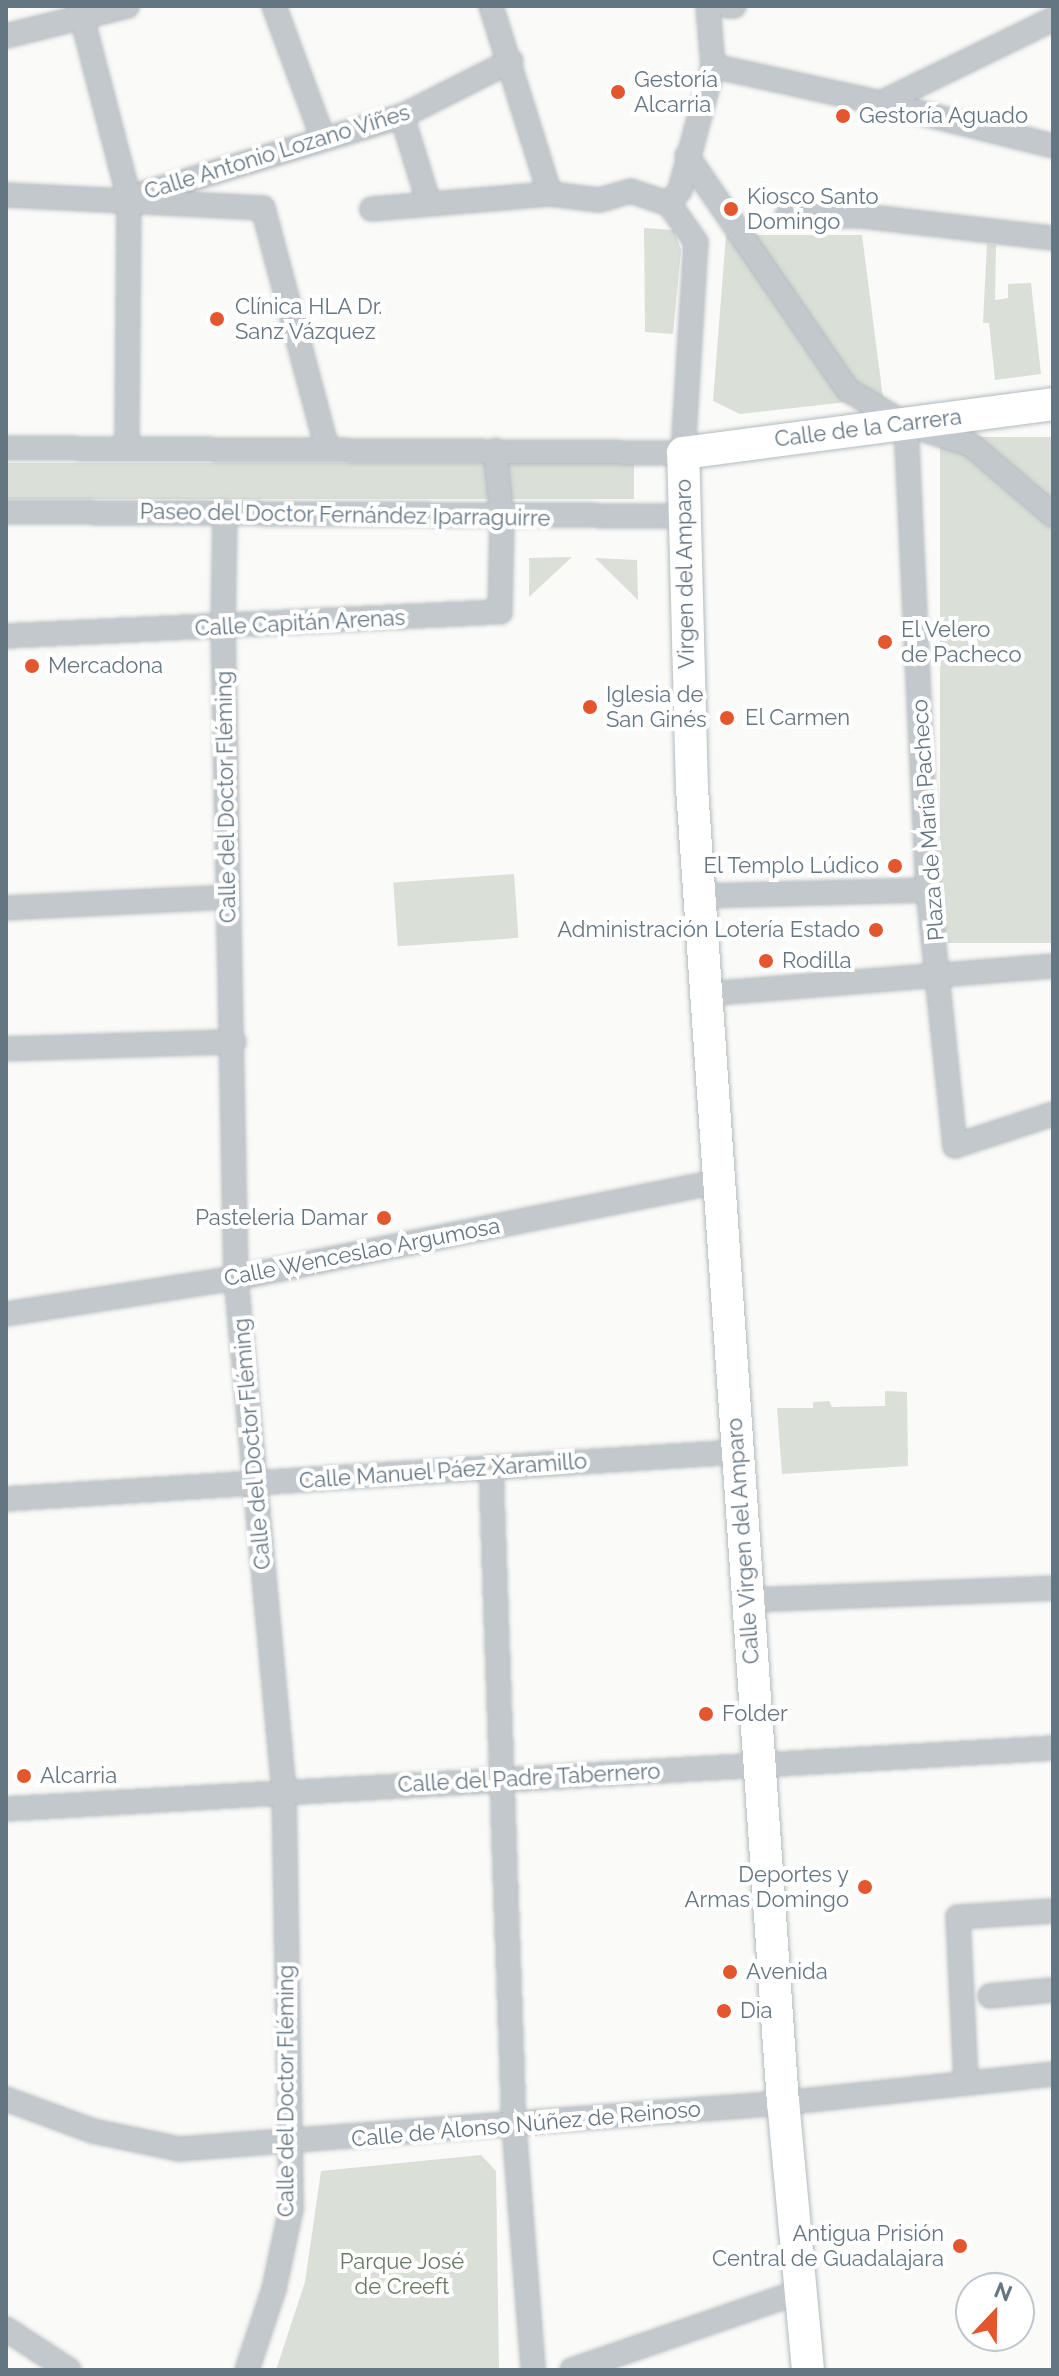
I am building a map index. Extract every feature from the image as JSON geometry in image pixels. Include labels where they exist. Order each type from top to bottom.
[{"type":"street","points":[[6,36],[83,13],[127,6]]},
{"type":"street","points":[[274,6],[322,136]]},
{"type":"street","points":[[491,6],[511,61],[550,194]]},
{"type":"street","points":[[669,204],[680,190],[713,66],[708,6]]},
{"type":"street","points":[[83,13],[129,198],[127,448]]},
{"type":"street","points":[[881,103],[1053,19]]},
{"type":"street","name":"Calle Antonio Lozano Viñes","points":[[129,198],[322,136],[402,116],[511,61]]},
{"type":"street","points":[[713,66],[881,103],[1053,146]]},
{"type":"street","points":[[402,116],[429,203]]},
{"type":"street","points":[[687,156],[848,390],[906,424],[971,445],[1053,515]]},
{"type":"street","points":[[6,448],[683,453],[696,242],[669,204],[644,192],[599,200],[550,194],[372,209]]},
{"type":"street","points":[[6,195],[129,198],[263,208],[327,448]]},
{"type":"street","points":[[787,216],[862,216],[1053,238]]},
{"type":"street","name":"Calle de la Carrera","points":[[683,453],[1053,404]]},
{"type":"street","name":"Plaza de María Pacheco","points":[[906,424],[928,890],[940,977],[955,1146],[1053,1114]]},
{"type":"street","points":[[495,450],[502,518]]},
{"type":"street","name":"Virgen del Amparo","points":[[683,453],[692,790]]},
{"type":"street","name":"Paseo del Doctor Fernández Iparraguirre","points":[[6,512],[225,512],[502,518],[683,516]]},
{"type":"street","name":"Calle del Doctor Fléming","points":[[225,512],[223,627],[234,1042],[236,1278],[284,1791],[291,2209],[274,2289],[247,2370]]},
{"type":"street","name":"Calle Capitán Arenas","points":[[6,636],[500,612],[502,518]]},
{"type":"street","name":"Calle Virgen del Amparo","points":[[692,790],[783,2103],[798,2292],[808,2370]]},
{"type":"street","points":[[699,896],[928,890]]},
{"type":"street","points":[[6,908],[228,897]]},
{"type":"street","points":[[705,994],[1053,966]]},
{"type":"street","points":[[6,1049],[234,1042]]},
{"type":"street","name":"Calle Wenceslao Argumosa","points":[[6,1314],[236,1278],[717,1182]]},
{"type":"street","name":"Calle Manuel Páez Xaramillo","points":[[6,1499],[736,1452]]},
{"type":"street","points":[[491,1467],[514,2126],[533,2370]]},
{"type":"street","points":[[747,1600],[1053,1588]]},
{"type":"street","name":"Calle del Padre Tabernero","points":[[6,1809],[1053,1748]]},
{"type":"street","points":[[966,2081],[958,1917],[1053,1911]]},
{"type":"street","points":[[990,1996],[1053,1990]]},
{"type":"street","name":"Calle de Alonso Núñez de Reinoso","points":[[6,2099],[93,2131],[179,2149],[514,2126],[783,2103],[1053,2074]]},
{"type":"street","points":[[572,2370],[798,2292]]},
{"type":"street","points":[[6,2329],[69,2370]]},
{"type":"green space","points":[[644,228],[674,230],[681,250],[673,334],[645,332]]},
{"type":"green space","points":[[726,235],[862,235],[883,398],[740,414],[713,401]]},
{"type":"green space","points":[[987,244],[996,245],[995,300],[1008,298],[1008,284],[1031,283],[1041,374],[995,380],[989,323],[983,323]]},
{"type":"green space","points":[[940,437],[1053,437],[1053,943],[940,943]]},
{"type":"green space","points":[[6,463],[634,463],[634,499],[6,499]]},
{"type":"green space","points":[[572,557],[529,597],[529,558]]},
{"type":"green space","points":[[595,558],[637,560],[638,600]]},
{"type":"green space","points":[[514,874],[518,938],[398,946],[393,882]]},
{"type":"green space","points":[[885,1391],[907,1392],[908,1466],[782,1474],[777,1408],[813,1408],[813,1402],[829,1401],[832,1407],[885,1406]]},
{"type":"green space","name":"Parque José de Creeft","points":[[481,2155],[496,2171],[499,2368],[276,2370],[305,2282],[321,2171]]},
{"type":"place","name":"Gestoría Alcarria","points":[[618,92]]},
{"type":"place","name":"Gestoría Aguado","points":[[843,116]]},
{"type":"place","name":"Kiosco Santo Domingo","points":[[731,209]]},
{"type":"place","name":"Clínica HLA Dr. Sanz Vázquez","points":[[217,319]]},
{"type":"place","name":"El Velero de Pacheco","points":[[885,642]]},
{"type":"place","name":"Mercadona","points":[[32,666]]},
{"type":"place","name":"Iglesia de San Ginés","points":[[590,707]]},
{"type":"place","name":"El Carmen","points":[[727,718]]},
{"type":"place","name":"El Templo Lúdico","points":[[895,866]]},
{"type":"place","name":"Administración Lotería Estado","points":[[876,930]]},
{"type":"place","name":"Rodilla","points":[[766,961]]},
{"type":"place","name":"Pasteleria Damar","points":[[384,1218]]},
{"type":"place","name":"Folder","points":[[706,1714]]},
{"type":"place","name":"Alcarria","points":[[24,1776]]},
{"type":"place","name":"Deportes y Armas Domingo","points":[[865,1887]]},
{"type":"place","name":"Avenida","points":[[730,1972]]},
{"type":"place","name":"Dia","points":[[724,2011]]},
{"type":"place","name":"Antigua Prisión Central de Guadalajara","points":[[960,2246]]}]
